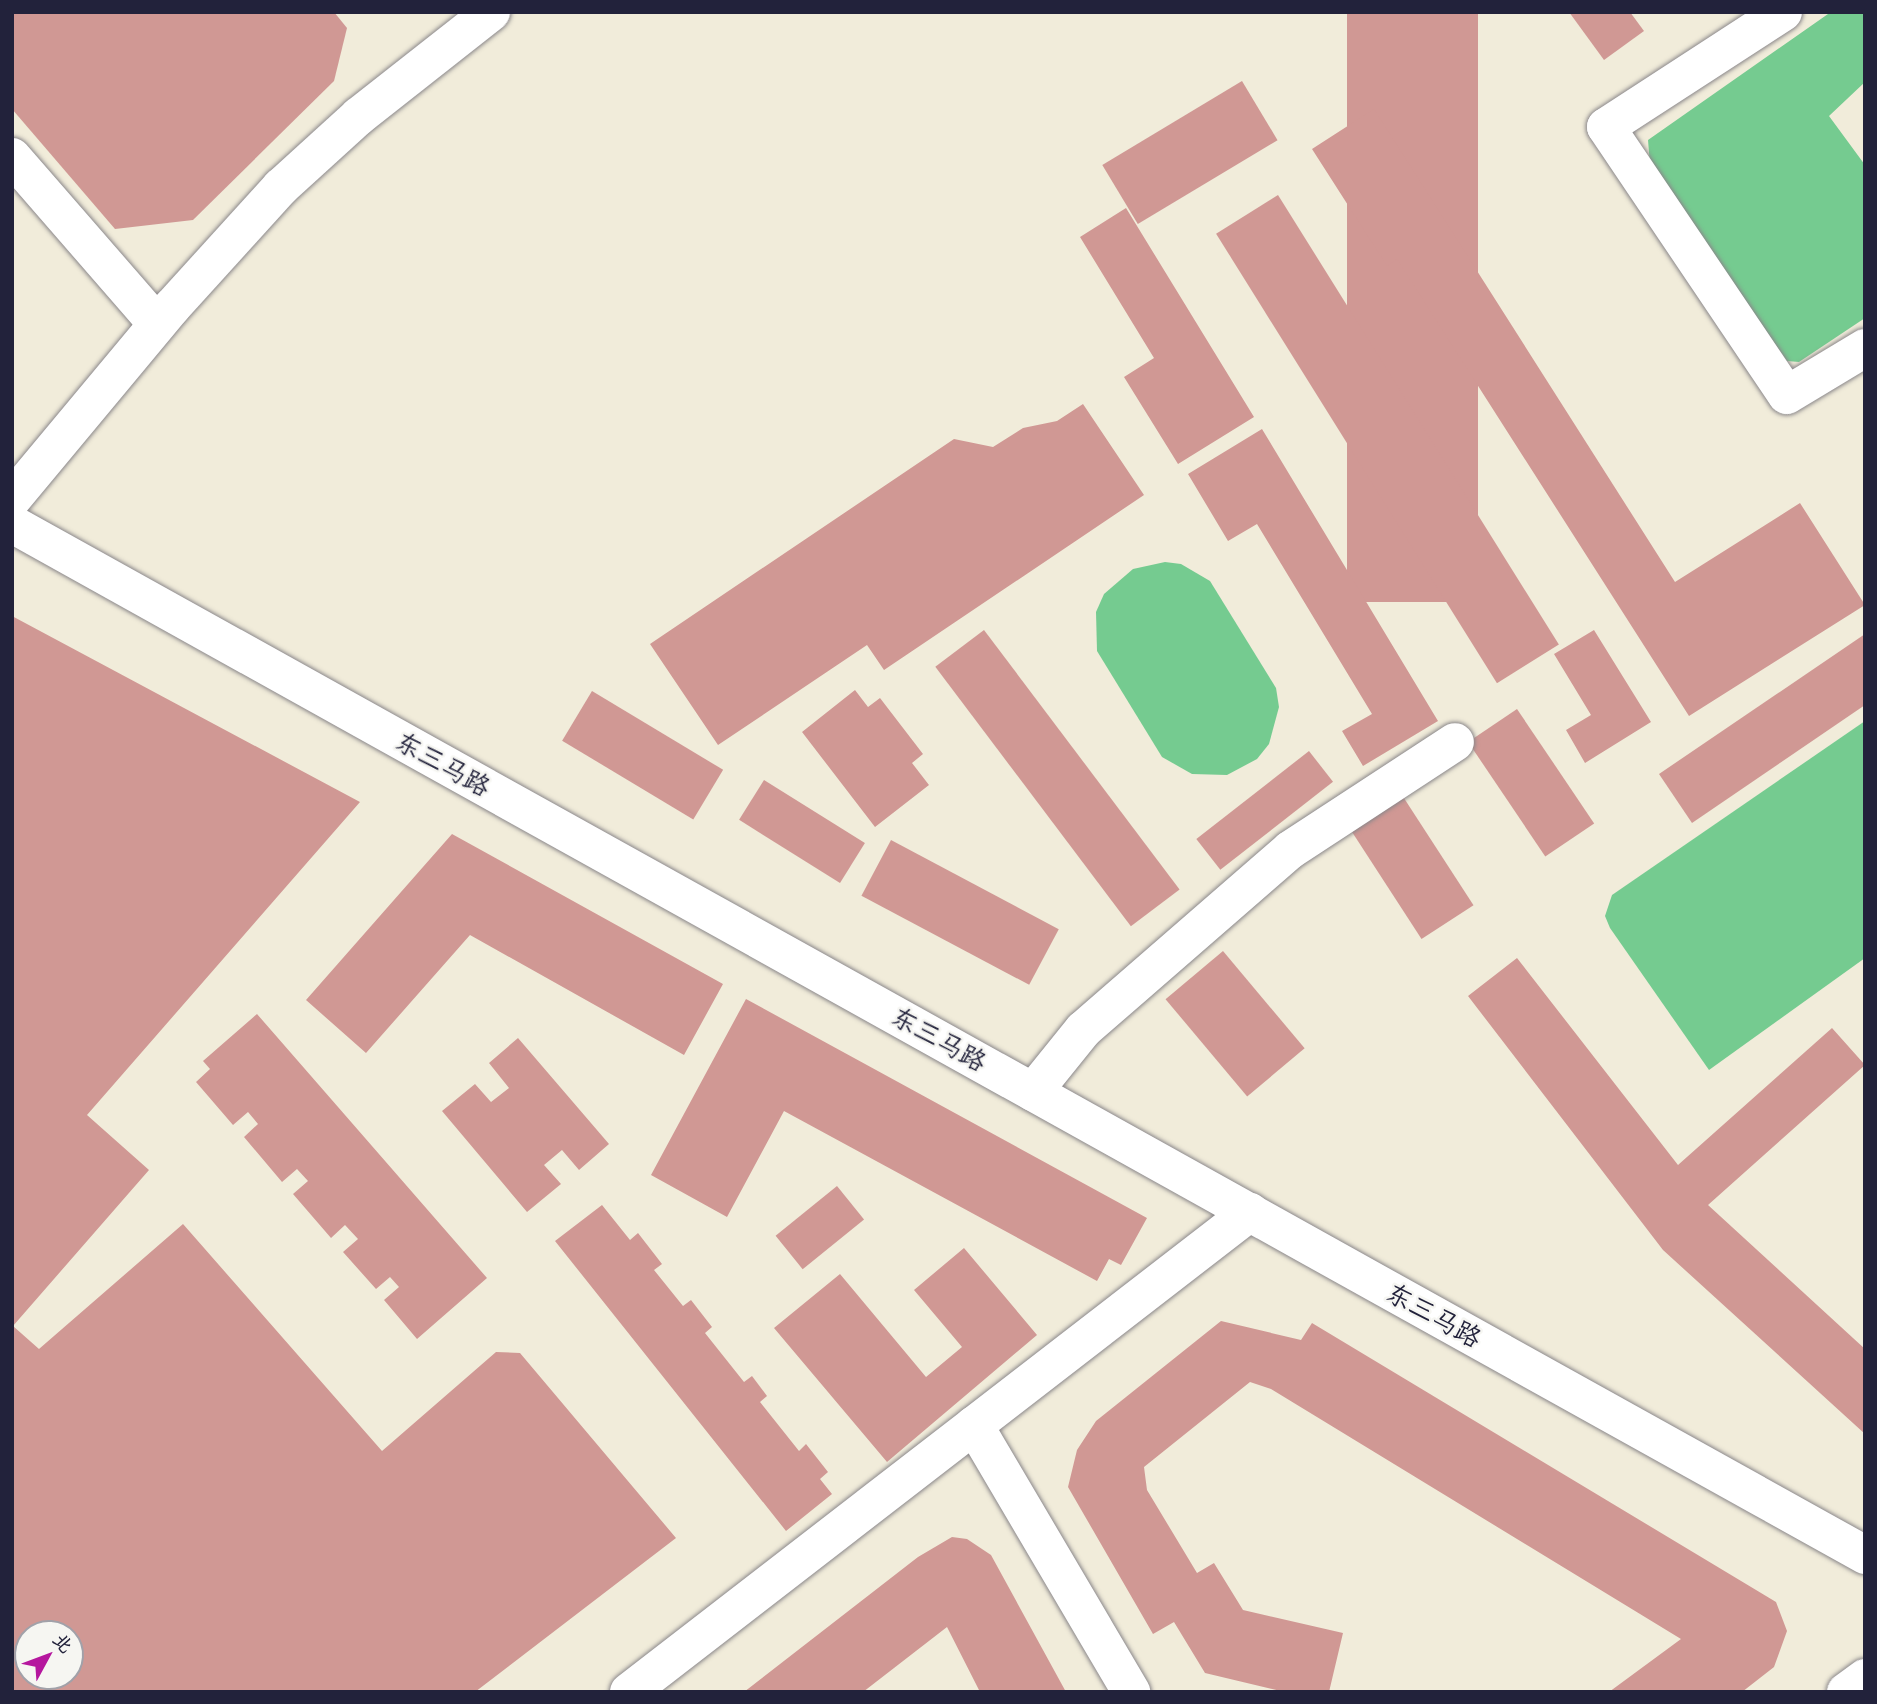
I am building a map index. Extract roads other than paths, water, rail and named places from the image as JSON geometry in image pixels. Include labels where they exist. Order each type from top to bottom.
[{"type":"street","points":[[1783,12],[1606,127],[1787,395],[1865,348]]},
{"type":"street","points":[[12,499],[157,324],[281,187],[470,18]]},
{"type":"street","points":[[12,158],[157,324]]},
{"type":"street","name":"东三马路","points":[[12,524],[1865,1555]]},
{"type":"street","points":[[1033,1092],[1083,1030],[1290,850],[1455,742]]},
{"type":"street","points":[[629,1692],[1250,1212]]},
{"type":"street","points":[[974,1425],[1131,1692]]},
{"type":"street","points":[[1846,1692],[1865,1678]]}]
